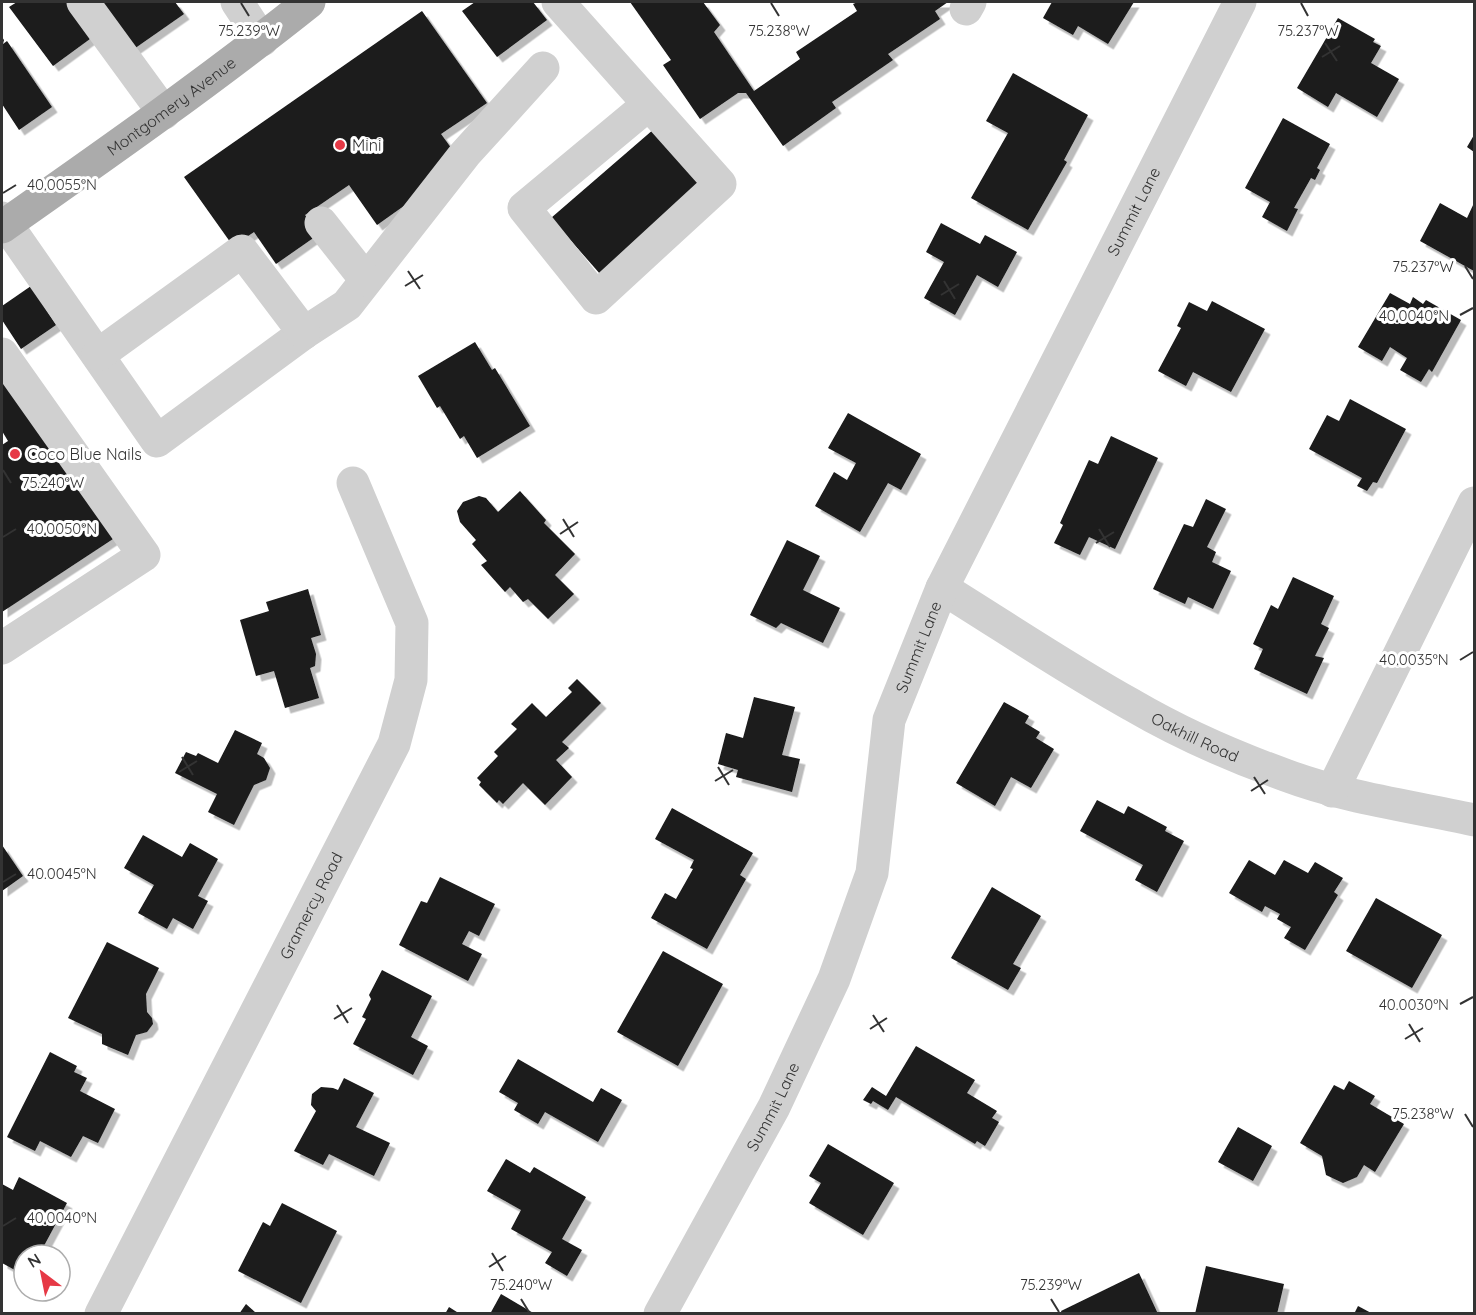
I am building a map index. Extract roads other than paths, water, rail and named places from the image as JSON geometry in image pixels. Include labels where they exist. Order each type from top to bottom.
[{"type":"main road","name":"Montgomery Avenue","points":[[3,223],[164,113],[309,2]]},
{"type":"street","points":[[83,2],[164,113]]},
{"type":"street","points":[[237,2],[262,40]]},
{"type":"street","points":[[558,2],[649,104],[720,184],[596,298],[524,208],[649,104]]},
{"type":"street","name":"Summit Lane","points":[[660,1314],[774,1107],[834,979],[872,873],[890,720],[942,588],[1240,2]]},
{"type":"street","points":[[3,223],[157,441],[304,333],[347,305],[465,154],[543,68]]},
{"type":"street","points":[[321,224],[366,280]]},
{"type":"street","points":[[98,355],[242,251],[304,333]]},
{"type":"street","points":[[2,354],[144,555],[2,648]]},
{"type":"street","name":"Gramercy Road","points":[[101,1314],[394,744],[411,680],[412,623],[353,483]]},
{"type":"street","points":[[1332,791],[1474,503]]},
{"type":"street","name":"Oakhill Road","points":[[942,588],[1132,705],[1201,741],[1285,775],[1332,791],[1474,820]]},
{"type":"place","name":"Mini","points":[[340,145]]},
{"type":"place","name":"Coco Blue Nails","points":[[15,454]]}]
